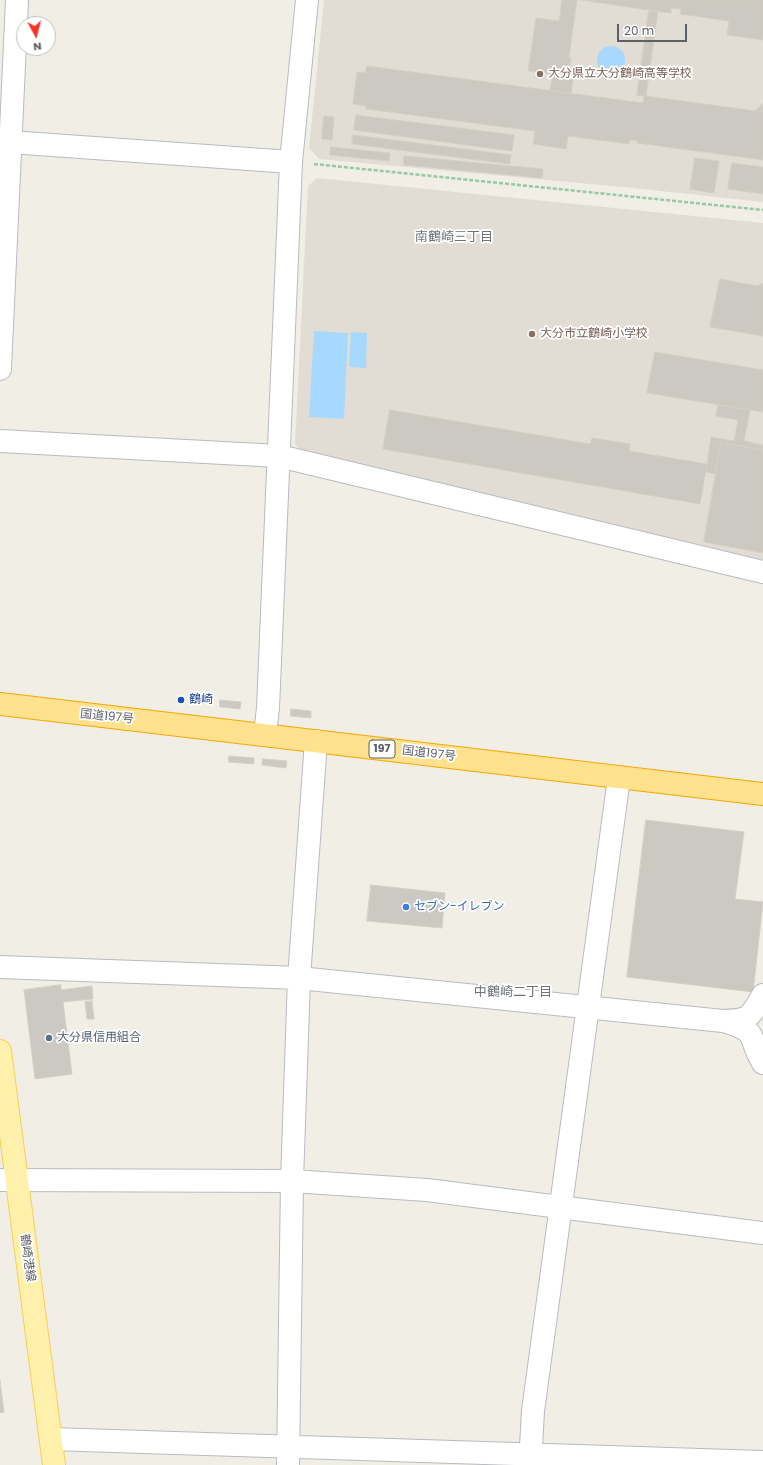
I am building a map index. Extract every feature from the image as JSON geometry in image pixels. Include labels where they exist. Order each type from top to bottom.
[{"type":"highway","name":"国道197号","points":[[0,704],[265,734],[619,778],[763,794]]},
{"type":"main road","name":"鶴崎港線","points":[[0,1051],[8,1181],[54,1465]]},
{"type":"street","points":[[0,369],[5,143],[17,0]]},
{"type":"street","points":[[265,734],[268,708],[291,162],[308,0]]},
{"type":"street","points":[[5,143],[291,162]]},
{"type":"street","points":[[0,442],[279,456],[763,572]]},
{"type":"street","points":[[288,1456],[292,1182],[299,978],[316,741]]},
{"type":"street","points":[[531,1460],[533,1412],[619,778]]},
{"type":"street","points":[[0,967],[299,978],[723,1021],[739,1020],[750,1016],[763,996]]},
{"type":"street","points":[[723,1021],[742,1027],[749,1032],[763,1063]]},
{"type":"street","points":[[8,1181],[292,1182],[427,1190],[763,1233]]},
{"type":"street","points":[[51,1439],[288,1456],[763,1462]]},
{"type":"path","points":[[291,162],[763,210]]},
{"type":"shaded area","name":"大分県立大分鶴崎高等学校","points":[[324,0],[763,0],[763,202],[623,187],[319,159],[309,148]]},
{"type":"shaded area","name":"大分市立鶴崎小学校","points":[[317,178],[763,223],[763,560],[300,450],[295,444],[308,186]]},
{"type":"water","points":[[611,46],[621,50],[625,60],[621,70],[611,74],[601,70],[597,60],[601,50]]},
{"type":"water","points":[[314,331],[348,333],[344,419],[309,417]]},
{"type":"water","points":[[351,332],[367,333],[366,368],[349,367]]},
{"type":"building","points":[[562,0],[577,0],[569,57],[571,58],[568,78],[573,79],[571,94],[550,90],[553,74],[528,71],[536,18],[559,21]]},
{"type":"building","points":[[581,0],[763,0],[763,40],[727,35],[729,21],[680,14],[681,9],[671,8],[671,13]]},
{"type":"building","points":[[649,10],[658,11],[646,96],[644,96],[637,95]]},
{"type":"building","points":[[367,66],[643,103],[644,96],[646,96],[763,112],[763,160],[637,143],[638,141],[630,140],[629,144],[568,136],[566,149],[533,144],[535,131],[366,109],[366,106],[353,104],[357,72],[365,73]]},
{"type":"building","points":[[763,103],[763,112],[755,111]]},
{"type":"building","points":[[356,115],[514,135],[512,151],[354,130]]},
{"type":"building","points":[[324,116],[334,117],[332,140],[322,139]]},
{"type":"building","points":[[353,135],[511,155],[510,164],[352,144]]},
{"type":"building","points":[[331,147],[390,153],[389,161],[330,155]]},
{"type":"building","points":[[404,156],[543,169],[542,178],[404,165]]},
{"type":"building","points":[[695,158],[719,161],[714,193],[690,189]]},
{"type":"building","points":[[732,163],[763,167],[763,194],[728,189]]},
{"type":"building","points":[[720,279],[757,286],[763,283],[763,336],[710,327]]},
{"type":"building","points":[[655,352],[763,370],[763,412],[647,393]]},
{"type":"building","points":[[718,405],[750,410],[744,441],[763,445],[763,450],[721,443],[715,474],[706,472],[711,437],[734,441],[738,420],[716,416]]},
{"type":"building","points":[[390,410],[590,444],[592,438],[630,444],[629,451],[707,464],[700,504],[383,449]]},
{"type":"building","points":[[721,443],[763,450],[763,553],[704,542]]},
{"type":"building","points":[[220,700],[241,702],[240,709],[220,707]]},
{"type":"building","points":[[291,709],[311,711],[311,718],[291,716]]},
{"type":"building","points":[[229,756],[254,758],[254,764],[229,762]]},
{"type":"building","points":[[263,759],[287,761],[286,768],[262,765]]},
{"type":"building","points":[[646,820],[744,832],[735,899],[763,902],[753,992],[627,977]]},
{"type":"building","name":"セブン-イレブン","points":[[371,885],[445,893],[442,928],[367,921]]},
{"type":"building","name":"大分県信用組合","points":[[61,985],[61,990],[92,986],[93,999],[63,1002],[72,1074],[35,1079],[24,990]]},
{"type":"building","name":"大分県信用組合","points":[[92,1001],[94,1019],[87,1019],[85,1002]]},
{"type":"building","points":[[0,1381],[4,1412],[0,1413]]},
{"type":"place","name":"大分県立大分鶴崎高等学校","points":[[540,74]]},
{"type":"place","name":"大分市立鶴崎小学校","points":[[532,334]]},
{"type":"place","name":"鶴崎","points":[[181,700]]},
{"type":"place","name":"セブン-イレブン","points":[[406,907]]},
{"type":"place","name":"大分県信用組合","points":[[49,1038]]},
{"type":"district","name":"南鶴崎三丁目","points":[[454,238]]},
{"type":"district","name":"中鶴崎二丁目","points":[[513,993]]}]
